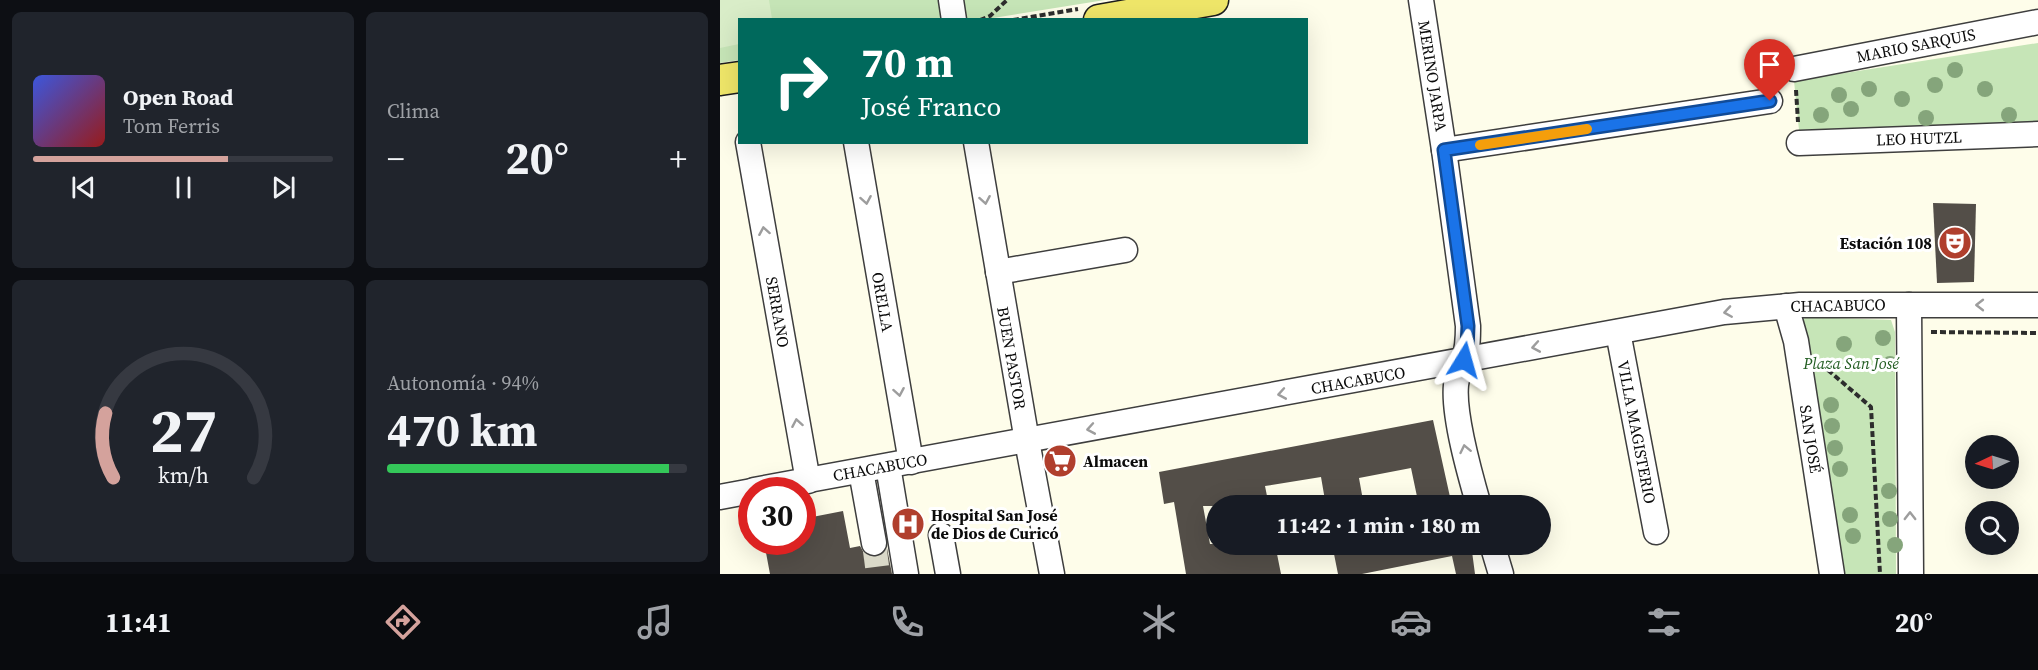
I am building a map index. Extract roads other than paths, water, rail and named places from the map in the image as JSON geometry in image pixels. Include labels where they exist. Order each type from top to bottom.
[{"type":"main road","points":[[1094,13],[1213,0]]},
{"type":"street","points":[[951,0],[954,18]]},
{"type":"street","name":"MERINO JARPA","points":[[1421,0],[1468,326],[1467,348],[1458,370],[1456,384],[1457,411],[1476,495]]},
{"type":"street","name":"MARIO SARQUIS","points":[[1794,69],[2038,22]]},
{"type":"street","points":[[1444,150],[1770,101]]},
{"type":"street","name":"LEO HUTZL","points":[[1799,143],[2038,134]]},
{"type":"street","name":"SERRANO","points":[[748,144],[807,477]]},
{"type":"street","name":"ORELLA","points":[[856,144],[899,464],[906,574]]},
{"type":"street","name":"BUEN PASTOR","points":[[976,144],[1052,574]]},
{"type":"street","points":[[998,272],[1125,250]]},
{"type":"street","points":[[1909,304],[1911,574]]},
{"type":"street","name":"CHACABUCO","points":[[816,479],[1724,312],[1786,306],[2038,305]]},
{"type":"street","name":"SAN JOSÉ","points":[[1786,306],[1796,341],[1832,574]]},
{"type":"street","name":"VILLA MAGISTERIO","points":[[1618,332],[1656,532]]},
{"type":"street","points":[[861,471],[874,543]]},
{"type":"street","name":"CHACABUCO","points":[[720,497],[738,494]]},
{"type":"street","points":[[941,535],[948,574]]},
{"type":"street","points":[[1495,555],[1501,574]]},
{"type":"tunnel","points":[[874,543],[878,574]]},
{"type":"place","name":"Estación 108","points":[[1955,243]]},
{"type":"place","name":"Almacen","points":[[1060,461]]},
{"type":"place","name":"Hospital San José de Dios de Curicó","points":[[908,524]]},
{"type":"park label","name":"Plaza San José","points":[[1851,363]]}]
